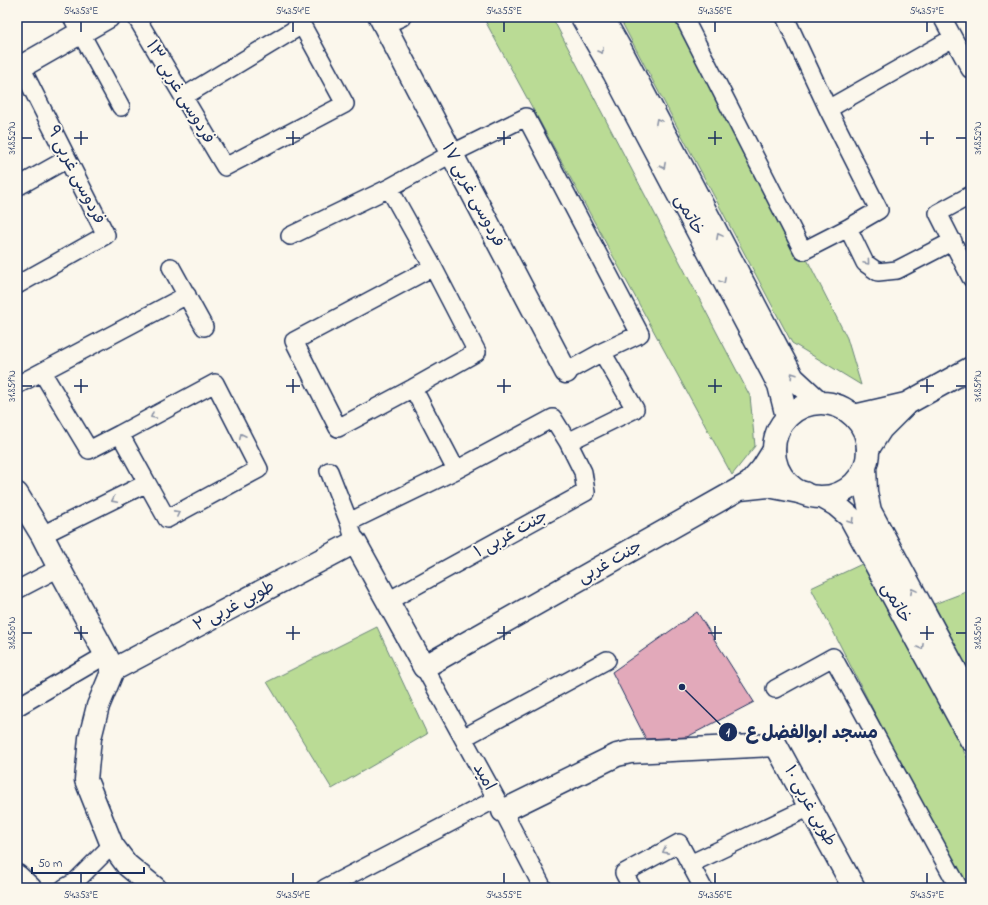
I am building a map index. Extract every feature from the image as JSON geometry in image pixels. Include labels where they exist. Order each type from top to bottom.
[{"type":"street","points":[[19,68],[76,25],[108,17]]},
{"type":"street","name":"فردوسی غربی ۱۳","points":[[136,17],[225,167],[345,104],[300,21]]},
{"type":"street","name":"خاتمی","points":[[582,17],[614,73],[779,385],[787,417]]},
{"type":"street","name":"خاتمی","points":[[602,17],[622,52],[794,378],[820,403]]},
{"type":"street","points":[[690,17],[686,20],[803,251],[879,210],[785,17]]},
{"type":"street","points":[[942,17],[971,69]]},
{"type":"street","name":"فردوسی غربی ۱۷","points":[[388,20],[451,154],[566,372]]},
{"type":"street","points":[[183,97],[300,21]]},
{"type":"street","points":[[76,25],[121,107]]},
{"type":"street","points":[[828,108],[953,38]]},
{"type":"street","name":"فردوسی غربی ۹","points":[[17,285],[106,235],[68,159],[19,68]]},
{"type":"street","points":[[290,236],[389,188],[451,154],[526,117],[640,334],[602,352],[566,372]]},
{"type":"street","points":[[17,187],[68,159]]},
{"type":"street","points":[[389,188],[433,267],[477,352],[338,428],[294,341],[433,267]]},
{"type":"street","points":[[971,194],[938,213],[971,278]]},
{"type":"street","points":[[848,228],[865,264],[878,272],[897,270],[953,242]]},
{"type":"street","points":[[171,267],[204,327]]},
{"type":"street","points":[[17,384],[187,295]]},
{"type":"street","points":[[352,532],[456,470],[553,418],[568,442],[635,409],[602,352]]},
{"type":"street","points":[[854,416],[906,404],[971,368]]},
{"type":"street","points":[[42,372],[89,450],[214,383],[259,470],[167,519],[120,434]]},
{"type":"street","points":[[413,388],[456,470]]},
{"type":"street","points":[[866,458],[866,437],[862,426],[854,416],[844,409],[832,404],[820,403],[797,409],[787,417],[775,438],[774,450],[776,464],[782,476],[792,486],[813,495],[835,494],[848,488],[858,479],[866,458],[881,429],[906,404]]},
{"type":"street","name":"جنت غربی ۱","points":[[388,601],[586,492],[583,472],[568,442]]},
{"type":"street","points":[[740,488],[750,483],[762,469],[774,450]]},
{"type":"street","name":"خاتمی","points":[[866,458],[866,492],[870,510],[971,699]]},
{"type":"street","points":[[330,471],[352,532],[424,667]]},
{"type":"street","points":[[42,535],[147,483]]},
{"type":"street","name":"جنت غربی","points":[[424,667],[740,488],[768,486],[813,495]]},
{"type":"street","points":[[17,494],[42,535],[110,663],[90,738],[86,780],[112,845],[127,865],[155,888]]},
{"type":"street","name":"خاتمی","points":[[813,495],[836,505],[850,517],[971,740]]},
{"type":"street","name":"طوبی غربی ۲","points":[[110,663],[352,532]]},
{"type":"street","points":[[17,590],[59,568]]},
{"type":"street","points":[[775,688],[833,657],[959,888]]},
{"type":"street","points":[[463,738],[607,660]]},
{"type":"street","points":[[17,707],[110,663]]},
{"type":"street","name":"امید","points":[[424,667],[543,888]]},
{"type":"street","name":"طوبی غربی ۱۰","points":[[499,805],[617,755],[630,752],[776,745],[854,888]]},
{"type":"street","points":[[325,888],[499,805]]},
{"type":"street","points":[[690,864],[810,807]]},
{"type":"street","points":[[632,888],[624,873],[679,843],[703,888]]},
{"type":"street","points":[[71,886],[112,845]]},
{"type":"street","points":[[17,876],[30,888]]},
{"type":"green space","points":[[483,17],[552,17],[750,396],[755,446],[732,475]]},
{"type":"green space","points":[[619,17],[684,17],[847,338],[861,385],[792,343]]},
{"type":"green space","points":[[864,563],[971,765],[971,888],[964,888],[811,588]]},
{"type":"green space","points":[[971,590],[971,675],[934,604]]},
{"type":"green space","points":[[377,627],[427,734],[332,789],[267,682]]},
{"type":"building","points":[[697,612],[754,702],[687,737],[646,739],[612,672]]},
{"type":"place","name":"مسجد ابوالفضل ع","points":[[682,687]]}]
